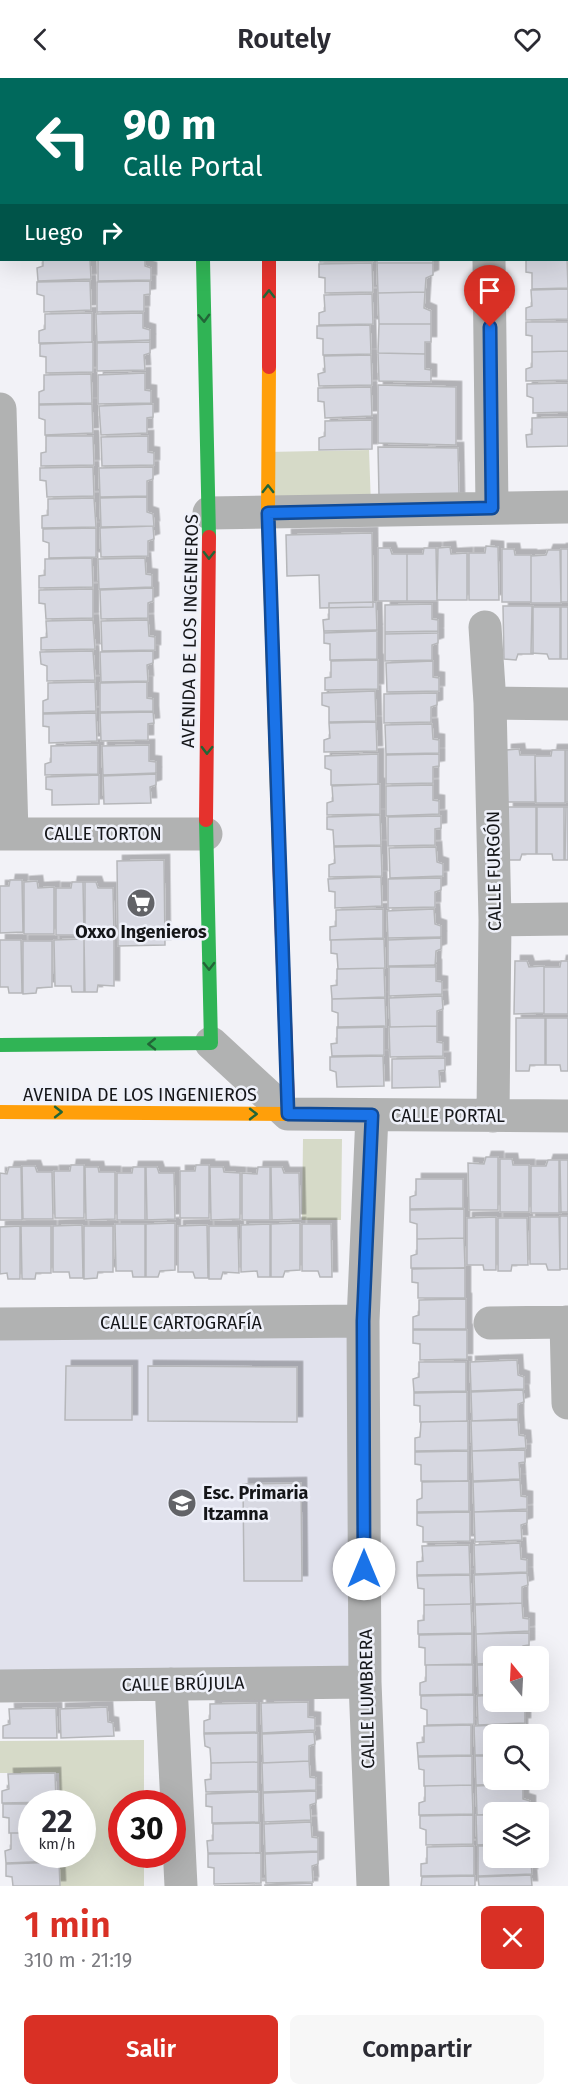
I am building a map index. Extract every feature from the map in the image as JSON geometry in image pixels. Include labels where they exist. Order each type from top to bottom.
[{"type":"street","name":"AVENIDA DE LOS INGENIEROS","points":[[202,261],[209,513],[206,834],[211,1043]]},
{"type":"street","points":[[269,261],[268,513],[288,1114]]},
{"type":"street","points":[[489,261],[492,508]]},
{"type":"street","points":[[0,409],[6,833]]},
{"type":"street","points":[[209,513],[568,507]]},
{"type":"street","name":"CALLE FURGÓN","points":[[485,627],[490,703],[495,920],[493,1116]]},
{"type":"street","points":[[490,703],[568,704]]},
{"type":"street","name":"CALLE TORTON","points":[[6,833],[206,834]]},
{"type":"street","points":[[495,920],[568,919]]},
{"type":"street","points":[[0,1045],[211,1043],[288,1114]]},
{"type":"street","name":"AVENIDA DE LOS INGENIEROS","points":[[0,1112],[288,1114]]},
{"type":"street","name":"CALLE PORTAL","points":[[288,1114],[568,1116]]},
{"type":"street","name":"CALLE LUMBRERA","points":[[372,1115],[363,1321],[365,1682],[373,1886]]},
{"type":"street","name":"CALLE CARTOGRAFÍA","points":[[0,1324],[363,1321]]},
{"type":"street","points":[[490,1323],[567,1322],[568,1403]]},
{"type":"street","name":"CALLE BRÚJULA","points":[[0,1686],[365,1682]]},
{"type":"street","points":[[171,1684],[181,1886]]},
{"type":"shaded area","name":"Esc. Primaria Itzamna","points":[[363,1321],[365,1682],[0,1686],[0,1324]]},
{"type":"green space","points":[[369,450],[371,506],[268,513],[267,452]]},
{"type":"green space","points":[[303,1139],[342,1139],[341,1220],[302,1220]]},
{"type":"green space","points":[[144,1740],[144,1790],[108,1790],[108,1868],[144,1868],[144,1886],[60,1886],[60,1868],[96,1868],[96,1790],[60,1790],[59,1773],[0,1773],[0,1741]]},
{"type":"building","points":[[43,261],[90,261],[91,279],[38,281],[37,268],[43,266]]},
{"type":"building","points":[[98,261],[145,261],[145,266],[151,268],[151,280],[98,281]]},
{"type":"building","points":[[320,261],[373,261],[320,262]]},
{"type":"building","points":[[377,261],[433,261],[433,263],[377,263]]},
{"type":"building","points":[[526,261],[567,261],[568,288],[532,289],[532,273],[526,272]]},
{"type":"building","points":[[372,263],[373,292],[325,293],[325,278],[319,277],[319,264]]},
{"type":"building","points":[[377,263],[433,263],[433,275],[426,278],[425,292],[378,293]]},
{"type":"building","points":[[90,281],[91,310],[44,312],[44,296],[37,294],[37,282]]},
{"type":"building","points":[[150,281],[150,294],[144,295],[144,311],[97,312],[97,282]]},
{"type":"building","points":[[568,289],[568,319],[526,320],[526,308],[532,306],[531,290]]},
{"type":"building","points":[[425,292],[424,308],[431,311],[431,324],[379,324],[378,293]]},
{"type":"building","points":[[372,294],[373,324],[319,325],[319,313],[325,311],[324,295]]},
{"type":"building","points":[[92,313],[92,342],[39,343],[39,331],[45,329],[45,314]]},
{"type":"building","points":[[143,313],[143,328],[150,330],[150,342],[97,343],[96,314]]},
{"type":"building","points":[[526,322],[568,322],[568,351],[532,352],[532,336],[526,335]]},
{"type":"building","points":[[379,324],[431,324],[431,342],[425,342],[425,354],[378,353]]},
{"type":"building","points":[[370,325],[371,354],[323,355],[323,339],[317,338],[317,326]]},
{"type":"building","points":[[150,340],[150,353],[144,355],[145,370],[97,371],[97,342]]},
{"type":"building","points":[[93,342],[93,372],[46,373],[46,357],[40,356],[40,344]]},
{"type":"building","points":[[568,351],[568,380],[526,381],[526,369],[532,367],[532,352]]},
{"type":"building","points":[[378,353],[425,354],[425,369],[431,370],[431,382],[379,381]]},
{"type":"building","points":[[371,355],[372,385],[319,386],[318,374],[325,372],[324,356]]},
{"type":"building","points":[[145,373],[145,390],[151,391],[151,403],[98,404],[98,375]]},
{"type":"building","points":[[91,374],[92,403],[39,404],[39,392],[44,390],[44,375]]},
{"type":"building","points":[[568,383],[568,412],[533,413],[533,398],[527,396],[527,384]]},
{"type":"building","points":[[378,385],[456,387],[456,445],[378,443]]},
{"type":"building","points":[[371,387],[372,416],[325,418],[324,402],[318,401],[318,388]]},
{"type":"building","points":[[92,404],[93,433],[45,435],[45,420],[39,418],[39,405]]},
{"type":"building","points":[[153,404],[153,417],[147,418],[147,433],[101,435],[99,406]]},
{"type":"building","points":[[568,417],[568,446],[527,447],[526,435],[532,434],[532,418]]},
{"type":"building","points":[[372,420],[372,449],[319,450],[319,438],[325,436],[325,421]]},
{"type":"building","points":[[46,436],[93,436],[94,465],[41,466],[41,453],[46,452]]},
{"type":"building","points":[[148,436],[148,452],[154,453],[154,465],[102,466],[101,437]]},
{"type":"building","points":[[378,447],[458,448],[459,498],[379,496]]},
{"type":"building","points":[[93,467],[94,496],[47,497],[46,481],[40,480],[40,468]]},
{"type":"building","points":[[153,467],[153,479],[147,481],[147,496],[100,497],[99,468]]},
{"type":"building","points":[[147,497],[147,512],[153,514],[154,526],[101,527],[100,498]]},
{"type":"building","points":[[94,498],[96,527],[42,528],[42,516],[48,515],[48,499]]},
{"type":"building","points":[[153,526],[154,539],[148,541],[148,556],[101,557],[100,528]]},
{"type":"building","points":[[96,528],[96,557],[49,558],[49,543],[43,541],[43,529]]},
{"type":"building","points":[[372,533],[373,607],[320,608],[319,575],[287,576],[286,535]]},
{"type":"building","points":[[486,546],[498,547],[499,600],[469,600],[469,553],[485,553]]},
{"type":"building","points":[[450,547],[451,554],[467,553],[467,600],[437,600],[438,548]]},
{"type":"building","points":[[378,548],[390,548],[392,554],[407,554],[407,601],[378,601]]},
{"type":"building","points":[[424,548],[436,548],[437,601],[407,601],[407,554],[423,554]]},
{"type":"building","points":[[502,549],[514,549],[515,555],[531,555],[531,602],[502,602]]},
{"type":"building","points":[[561,549],[568,549],[568,602],[561,602]]},
{"type":"building","points":[[548,550],[560,550],[561,603],[531,603],[531,556],[546,555]]},
{"type":"building","points":[[92,558],[93,587],[39,588],[39,576],[45,575],[45,559]]},
{"type":"building","points":[[145,558],[146,574],[152,575],[152,587],[99,589],[98,559]]},
{"type":"building","points":[[153,588],[153,601],[148,603],[148,618],[101,619],[100,590]]},
{"type":"building","points":[[93,589],[93,618],[46,619],[45,604],[39,603],[39,590]]},
{"type":"building","points":[[376,602],[377,631],[324,633],[323,620],[329,619],[329,603]]},
{"type":"building","points":[[432,604],[432,619],[438,620],[438,633],[385,634],[385,605]]},
{"type":"building","points":[[503,606],[533,606],[533,654],[518,654],[516,660],[504,659]]},
{"type":"building","points":[[532,607],[561,607],[561,659],[549,659],[547,654],[531,653]]},
{"type":"building","points":[[560,607],[568,607],[568,659],[560,659]]},
{"type":"building","points":[[93,620],[95,649],[41,650],[41,638],[47,637],[46,621]]},
{"type":"building","points":[[148,620],[149,636],[155,637],[155,650],[102,651],[101,621]]},
{"type":"building","points":[[377,630],[377,659],[330,660],[330,644],[324,643],[324,631]]},
{"type":"building","points":[[438,631],[438,643],[432,645],[432,660],[385,661],[385,632]]},
{"type":"building","points":[[93,651],[95,680],[47,681],[47,666],[41,664],[40,652]]},
{"type":"building","points":[[153,651],[153,663],[147,665],[148,681],[101,682],[100,652]]},
{"type":"building","points":[[378,660],[378,689],[325,690],[325,678],[331,677],[331,661]]},
{"type":"building","points":[[433,661],[433,677],[439,678],[439,691],[387,692],[386,663]]},
{"type":"building","points":[[95,682],[96,711],[43,713],[43,701],[48,699],[48,683]]},
{"type":"building","points":[[147,682],[147,698],[153,699],[153,712],[100,713],[100,683]]},
{"type":"building","points":[[375,691],[376,721],[329,722],[329,707],[322,705],[322,693]]},
{"type":"building","points":[[437,693],[437,705],[431,707],[431,722],[384,723],[384,694]]},
{"type":"building","points":[[153,711],[154,723],[148,724],[148,740],[101,741],[100,712]]},
{"type":"building","points":[[96,713],[97,741],[49,743],[49,727],[43,726],[43,714]]},
{"type":"building","points":[[376,722],[377,751],[324,752],[324,740],[330,738],[329,723]]},
{"type":"building","points":[[432,724],[433,739],[439,740],[439,753],[386,754],[385,725]]},
{"type":"building","points":[[98,745],[98,774],[45,775],[45,764],[51,762],[51,746]]},
{"type":"building","points":[[149,745],[149,761],[156,762],[156,774],[103,776],[102,746]]},
{"type":"building","points":[[519,749],[520,755],[535,755],[535,802],[506,802],[506,750]]},
{"type":"building","points":[[552,750],[565,750],[565,803],[536,803],[535,756],[551,756]]},
{"type":"building","points":[[566,750],[568,750],[568,802],[566,802]]},
{"type":"building","points":[[378,754],[378,784],[331,785],[331,770],[325,768],[325,756]]},
{"type":"building","points":[[439,754],[439,766],[433,767],[433,783],[386,784],[386,755]]},
{"type":"building","points":[[156,773],[156,785],[150,787],[151,803],[104,804],[103,775]]},
{"type":"building","points":[[99,775],[99,804],[52,805],[52,790],[46,789],[46,777]]},
{"type":"building","points":[[380,784],[380,814],[327,815],[327,803],[333,801],[332,786]]},
{"type":"building","points":[[433,785],[433,800],[439,801],[439,814],[386,816],[386,786]]},
{"type":"building","points":[[508,807],[537,807],[537,854],[522,854],[520,860],[508,860]]},
{"type":"building","points":[[536,807],[566,807],[565,860],[553,860],[552,854],[536,854]]},
{"type":"building","points":[[564,807],[568,807],[568,860],[564,860]]},
{"type":"building","points":[[380,815],[381,845],[334,846],[333,830],[327,829],[327,817]]},
{"type":"building","points":[[441,816],[441,828],[435,829],[435,845],[388,846],[388,817]]},
{"type":"building","points":[[381,846],[382,876],[329,877],[329,865],[335,863],[334,847]]},
{"type":"building","points":[[436,847],[437,862],[443,864],[443,876],[390,878],[389,848]]},
{"type":"building","name":"Oxxo Ingenieros","points":[[164,860],[165,945],[118,946],[117,861]]},
{"type":"building","points":[[381,877],[382,906],[335,908],[335,892],[329,891],[328,879]]},
{"type":"building","points":[[441,878],[441,890],[435,892],[435,907],[388,908],[388,879]]},
{"type":"building","points":[[10,880],[22,880],[23,932],[0,933],[0,886],[9,886]]},
{"type":"building","points":[[37,881],[38,888],[54,887],[54,934],[24,934],[24,882]]},
{"type":"building","points":[[72,882],[85,882],[85,935],[56,935],[56,888],[71,888]]},
{"type":"building","points":[[83,882],[96,882],[98,888],[113,888],[114,935],[84,935]]},
{"type":"building","points":[[383,909],[383,938],[330,940],[330,927],[336,926],[336,910]]},
{"type":"building","points":[[434,909],[435,924],[441,926],[441,938],[388,940],[387,911]]},
{"type":"building","points":[[441,937],[441,949],[436,951],[435,967],[388,967],[388,938]]},
{"type":"building","points":[[84,939],[84,992],[72,992],[71,986],[55,986],[54,940]]},
{"type":"building","points":[[84,939],[114,939],[114,986],[98,985],[97,992],[85,992]]},
{"type":"building","points":[[384,939],[385,968],[338,969],[337,954],[331,953],[331,940]]},
{"type":"building","points":[[0,940],[21,940],[22,993],[9,993],[8,987],[0,987]]},
{"type":"building","points":[[23,941],[52,941],[52,987],[37,988],[36,993],[23,994]]},
{"type":"building","points":[[515,961],[527,961],[529,967],[544,966],[544,1013],[514,1014]]},
{"type":"building","points":[[561,961],[568,961],[568,1014],[544,1014],[544,967],[560,967]]},
{"type":"building","points":[[436,965],[436,981],[442,982],[442,994],[389,996],[389,966]]},
{"type":"building","points":[[384,968],[385,997],[332,999],[331,986],[337,985],[337,969]]},
{"type":"building","points":[[442,996],[443,1009],[437,1011],[437,1026],[390,1027],[389,998]]},
{"type":"building","points":[[385,998],[386,1027],[338,1028],[338,1013],[332,1011],[332,999]]},
{"type":"building","points":[[516,1018],[546,1018],[546,1065],[530,1065],[529,1071],[516,1071]]},
{"type":"building","points":[[545,1018],[568,1018],[568,1071],[561,1071],[560,1065],[545,1065]]},
{"type":"building","points":[[384,1026],[384,1055],[332,1056],[331,1044],[337,1043],[337,1027]]},
{"type":"building","points":[[437,1026],[437,1042],[443,1043],[443,1056],[390,1057],[389,1027]]},
{"type":"building","points":[[383,1056],[384,1086],[337,1087],[336,1072],[330,1070],[330,1057]]},
{"type":"building","points":[[445,1058],[445,1070],[439,1071],[440,1087],[392,1088],[392,1059]]},
{"type":"building","points":[[486,1157],[498,1157],[498,1210],[469,1210],[468,1163],[484,1164]]},
{"type":"building","points":[[500,1159],[512,1159],[513,1165],[529,1165],[529,1212],[500,1212]]},
{"type":"building","points":[[548,1160],[560,1160],[561,1213],[531,1213],[531,1166],[546,1166]]},
{"type":"building","points":[[559,1160],[568,1160],[568,1212],[559,1212]]},
{"type":"building","points":[[71,1165],[84,1165],[84,1218],[55,1218],[54,1171],[70,1171]]},
{"type":"building","points":[[196,1165],[209,1165],[209,1218],[180,1218],[180,1171],[195,1171]]},
{"type":"building","points":[[22,1166],[35,1166],[37,1172],[52,1172],[53,1219],[23,1219]]},
{"type":"building","points":[[9,1167],[21,1167],[22,1220],[0,1220],[0,1173],[7,1174]]},
{"type":"building","points":[[85,1167],[98,1167],[99,1172],[115,1172],[115,1219],[86,1220]]},
{"type":"building","points":[[133,1167],[146,1167],[147,1220],[117,1220],[117,1173],[132,1173]]},
{"type":"building","points":[[145,1167],[157,1167],[159,1173],[174,1173],[175,1219],[145,1220]]},
{"type":"building","points":[[210,1167],[223,1167],[224,1172],[240,1173],[240,1219],[211,1220]]},
{"type":"building","points":[[258,1167],[271,1167],[272,1220],[242,1220],[242,1173],[257,1174]]},
{"type":"building","points":[[270,1167],[282,1167],[284,1173],[299,1173],[300,1219],[270,1220]]},
{"type":"building","points":[[416,1179],[463,1179],[463,1208],[410,1209],[410,1197],[416,1195]]},
{"type":"building","points":[[464,1209],[464,1238],[417,1239],[417,1224],[410,1222],[410,1210]]},
{"type":"building","points":[[560,1216],[568,1216],[568,1269],[560,1269]]},
{"type":"building","points":[[496,1217],[496,1270],[484,1270],[483,1265],[467,1265],[467,1218]]},
{"type":"building","points":[[530,1217],[559,1217],[560,1270],[548,1270],[546,1264],[530,1264]]},
{"type":"building","points":[[498,1218],[527,1218],[528,1265],[512,1265],[511,1271],[498,1271]]},
{"type":"building","points":[[175,1223],[175,1270],[160,1271],[158,1277],[146,1277],[146,1224]]},
{"type":"building","points":[[300,1223],[300,1270],[285,1271],[283,1277],[271,1277],[271,1224]]},
{"type":"building","points":[[115,1224],[145,1224],[145,1277],[133,1277],[132,1271],[116,1271]]},
{"type":"building","points":[[270,1224],[270,1277],[258,1277],[257,1271],[241,1272],[241,1225]]},
{"type":"building","points":[[302,1224],[331,1224],[332,1277],[320,1277],[318,1271],[302,1271]]},
{"type":"building","points":[[82,1225],[83,1278],[70,1278],[69,1272],[53,1272],[53,1226]]},
{"type":"building","points":[[207,1225],[208,1278],[195,1278],[193,1272],[178,1272],[178,1226]]},
{"type":"building","points":[[20,1226],[20,1279],[8,1279],[7,1273],[0,1274],[0,1227]]},
{"type":"building","points":[[21,1226],[51,1226],[51,1273],[36,1273],[35,1279],[22,1279]]},
{"type":"building","points":[[84,1226],[113,1226],[113,1272],[98,1272],[97,1278],[84,1279]]},
{"type":"building","points":[[209,1226],[238,1226],[239,1273],[223,1272],[221,1279],[209,1279]]},
{"type":"building","points":[[464,1238],[465,1268],[411,1268],[411,1256],[417,1254],[417,1239]]},
{"type":"building","points":[[465,1268],[465,1298],[418,1298],[418,1283],[412,1282],[412,1269]]},
{"type":"building","points":[[466,1299],[466,1329],[413,1329],[413,1317],[419,1315],[419,1300]]},
{"type":"building","points":[[413,1330],[467,1330],[467,1359],[420,1360],[420,1344],[413,1343]]},
{"type":"building","points":[[517,1360],[518,1375],[524,1377],[524,1389],[471,1391],[470,1362]]},
{"type":"building","points":[[419,1362],[466,1362],[466,1391],[414,1392],[413,1379],[419,1377]]},
{"type":"building","points":[[66,1366],[132,1366],[132,1420],[65,1420]]},
{"type":"building","points":[[148,1366],[297,1367],[297,1422],[148,1421]]},
{"type":"building","points":[[523,1390],[524,1402],[518,1404],[518,1420],[472,1421],[471,1392]]},
{"type":"building","points":[[467,1392],[467,1421],[420,1422],[420,1406],[414,1405],[414,1393]]},
{"type":"building","points":[[518,1419],[519,1435],[525,1436],[526,1448],[472,1451],[471,1421]]},
{"type":"building","points":[[468,1421],[468,1450],[415,1451],[415,1438],[420,1437],[421,1422]]},
{"type":"building","points":[[525,1450],[525,1462],[519,1463],[520,1479],[473,1481],[472,1451]]},
{"type":"building","points":[[468,1451],[468,1481],[421,1481],[421,1465],[415,1464],[415,1452]]},
{"type":"building","points":[[520,1480],[521,1496],[527,1497],[527,1509],[474,1512],[473,1482]]},
{"type":"building","points":[[469,1481],[469,1511],[417,1512],[417,1500],[422,1498],[422,1482]]},
{"type":"building","points":[[301,1483],[302,1581],[244,1581],[243,1484]]},
{"type":"building","points":[[527,1511],[527,1523],[521,1525],[522,1540],[475,1542],[474,1512]]},
{"type":"building","points":[[470,1512],[470,1541],[423,1542],[423,1527],[417,1525],[417,1513]]},
{"type":"building","points":[[520,1543],[521,1559],[527,1560],[527,1572],[475,1574],[474,1545]]},
{"type":"building","points":[[469,1545],[470,1574],[417,1575],[417,1562],[423,1561],[422,1546]]},
{"type":"building","points":[[527,1573],[528,1585],[522,1587],[522,1603],[475,1605],[474,1575]]},
{"type":"building","points":[[470,1575],[471,1604],[424,1605],[424,1589],[418,1588],[417,1576]]},
{"type":"building","points":[[522,1603],[523,1618],[529,1619],[529,1631],[476,1634],[475,1604]]},
{"type":"building","points":[[471,1604],[472,1633],[418,1634],[418,1621],[424,1620],[424,1605]]},
{"type":"building","points":[[529,1633],[529,1645],[483,1646],[483,1664],[477,1664],[476,1634]]},
{"type":"building","points":[[472,1634],[472,1664],[425,1665],[425,1648],[419,1647],[419,1635]]},
{"type":"building","points":[[426,1665],[473,1665],[473,1694],[420,1695],[420,1683],[426,1681]]},
{"type":"building","points":[[477,1665],[483,1665],[483,1695],[478,1695]]},
{"type":"building","points":[[474,1695],[474,1724],[427,1725],[427,1710],[421,1708],[421,1696]]},
{"type":"building","points":[[477,1696],[483,1696],[483,1712],[525,1712],[525,1723],[478,1725]]},
{"type":"building","points":[[308,1702],[308,1717],[315,1718],[315,1730],[262,1733],[261,1703]]},
{"type":"building","points":[[257,1703],[257,1732],[204,1733],[204,1721],[210,1719],[210,1704]]},
{"type":"building","points":[[107,1707],[108,1722],[113,1723],[114,1736],[61,1738],[60,1709]]},
{"type":"building","points":[[56,1708],[57,1738],[3,1738],[3,1726],[10,1724],[9,1709]]},
{"type":"building","points":[[471,1725],[471,1755],[418,1756],[417,1743],[424,1742],[424,1726]]},
{"type":"building","points":[[474,1726],[483,1726],[483,1755],[475,1755]]},
{"type":"building","points":[[314,1732],[315,1744],[309,1746],[309,1761],[263,1763],[262,1734]]},
{"type":"building","points":[[258,1733],[258,1762],[211,1763],[210,1748],[205,1746],[204,1734]]},
{"type":"building","points":[[472,1756],[472,1785],[424,1786],[424,1770],[419,1769],[418,1757]]},
{"type":"building","points":[[475,1756],[483,1756],[483,1786],[476,1786]]},
{"type":"building","points":[[309,1761],[310,1777],[316,1778],[316,1790],[263,1792],[262,1763]]},
{"type":"building","points":[[258,1762],[258,1791],[206,1792],[205,1780],[211,1779],[211,1763]]},
{"type":"building","points":[[55,1773],[56,1790],[18,1790],[18,1803],[2,1803],[2,1791],[9,1789],[8,1774]]},
{"type":"building","points":[[472,1785],[473,1814],[419,1815],[419,1803],[425,1801],[425,1786]]},
{"type":"building","points":[[476,1785],[483,1785],[483,1790],[523,1790],[523,1799],[530,1802],[483,1802],[483,1815],[477,1815]]},
{"type":"building","points":[[316,1791],[316,1803],[310,1805],[311,1820],[264,1822],[263,1793]]},
{"type":"building","points":[[259,1792],[259,1822],[212,1823],[212,1807],[206,1806],[206,1794]]},
{"type":"building","points":[[3,1804],[18,1804],[18,1833],[9,1833],[9,1818],[3,1817]]},
{"type":"building","points":[[473,1815],[473,1844],[426,1845],[426,1830],[420,1828],[420,1816]]},
{"type":"building","points":[[476,1815],[483,1815],[483,1845],[477,1845]]},
{"type":"building","points":[[311,1822],[312,1837],[318,1838],[318,1851],[265,1853],[264,1824]]},
{"type":"building","points":[[260,1823],[260,1853],[208,1853],[207,1841],[213,1840],[213,1824]]},
{"type":"building","points":[[11,1833],[18,1833],[18,1863],[6,1863],[5,1851],[11,1849]]},
{"type":"building","points":[[474,1846],[474,1875],[421,1876],[421,1864],[427,1863],[427,1847]]},
{"type":"building","points":[[478,1846],[483,1846],[483,1868],[532,1868],[532,1874],[478,1876]]},
{"type":"building","points":[[318,1852],[318,1864],[312,1866],[313,1882],[266,1883],[265,1854]]},
{"type":"building","points":[[261,1853],[261,1883],[214,1884],[214,1868],[208,1867],[208,1854]]},
{"type":"building","points":[[6,1864],[18,1864],[18,1868],[59,1868],[60,1886],[13,1886],[12,1877],[6,1876]]},
{"type":"building","points":[[531,1875],[532,1886],[479,1886],[478,1877]]},
{"type":"building","points":[[475,1876],[475,1886],[421,1886],[422,1877]]},
{"type":"building","points":[[312,1883],[312,1886],[265,1886],[265,1885]]},
{"type":"building","points":[[261,1885],[261,1886],[214,1886]]},
{"type":"traffic: fast","points":[[203,261],[209,537]]},
{"type":"traffic: fast","points":[[0,1045],[211,1043],[206,820]]},
{"type":"traffic: slow","points":[[269,367],[268,513],[279,854]]},
{"type":"traffic: slow","points":[[0,1112],[288,1114],[288,1106]]},
{"type":"traffic: jam","points":[[269,261],[269,367]]},
{"type":"traffic: jam","points":[[206,820],[209,537]]},
{"type":"traffic: jam","points":[[279,854],[288,1106]]},
{"type":"place","name":"Oxxo Ingenieros","points":[[141,903]]},
{"type":"place","name":"Esc. Primaria Itzamna","points":[[182,1503]]},
{"type":"route","points":[[364,1569],[363,1321],[372,1115],[288,1114],[268,513],[492,508],[490,327]]}]
